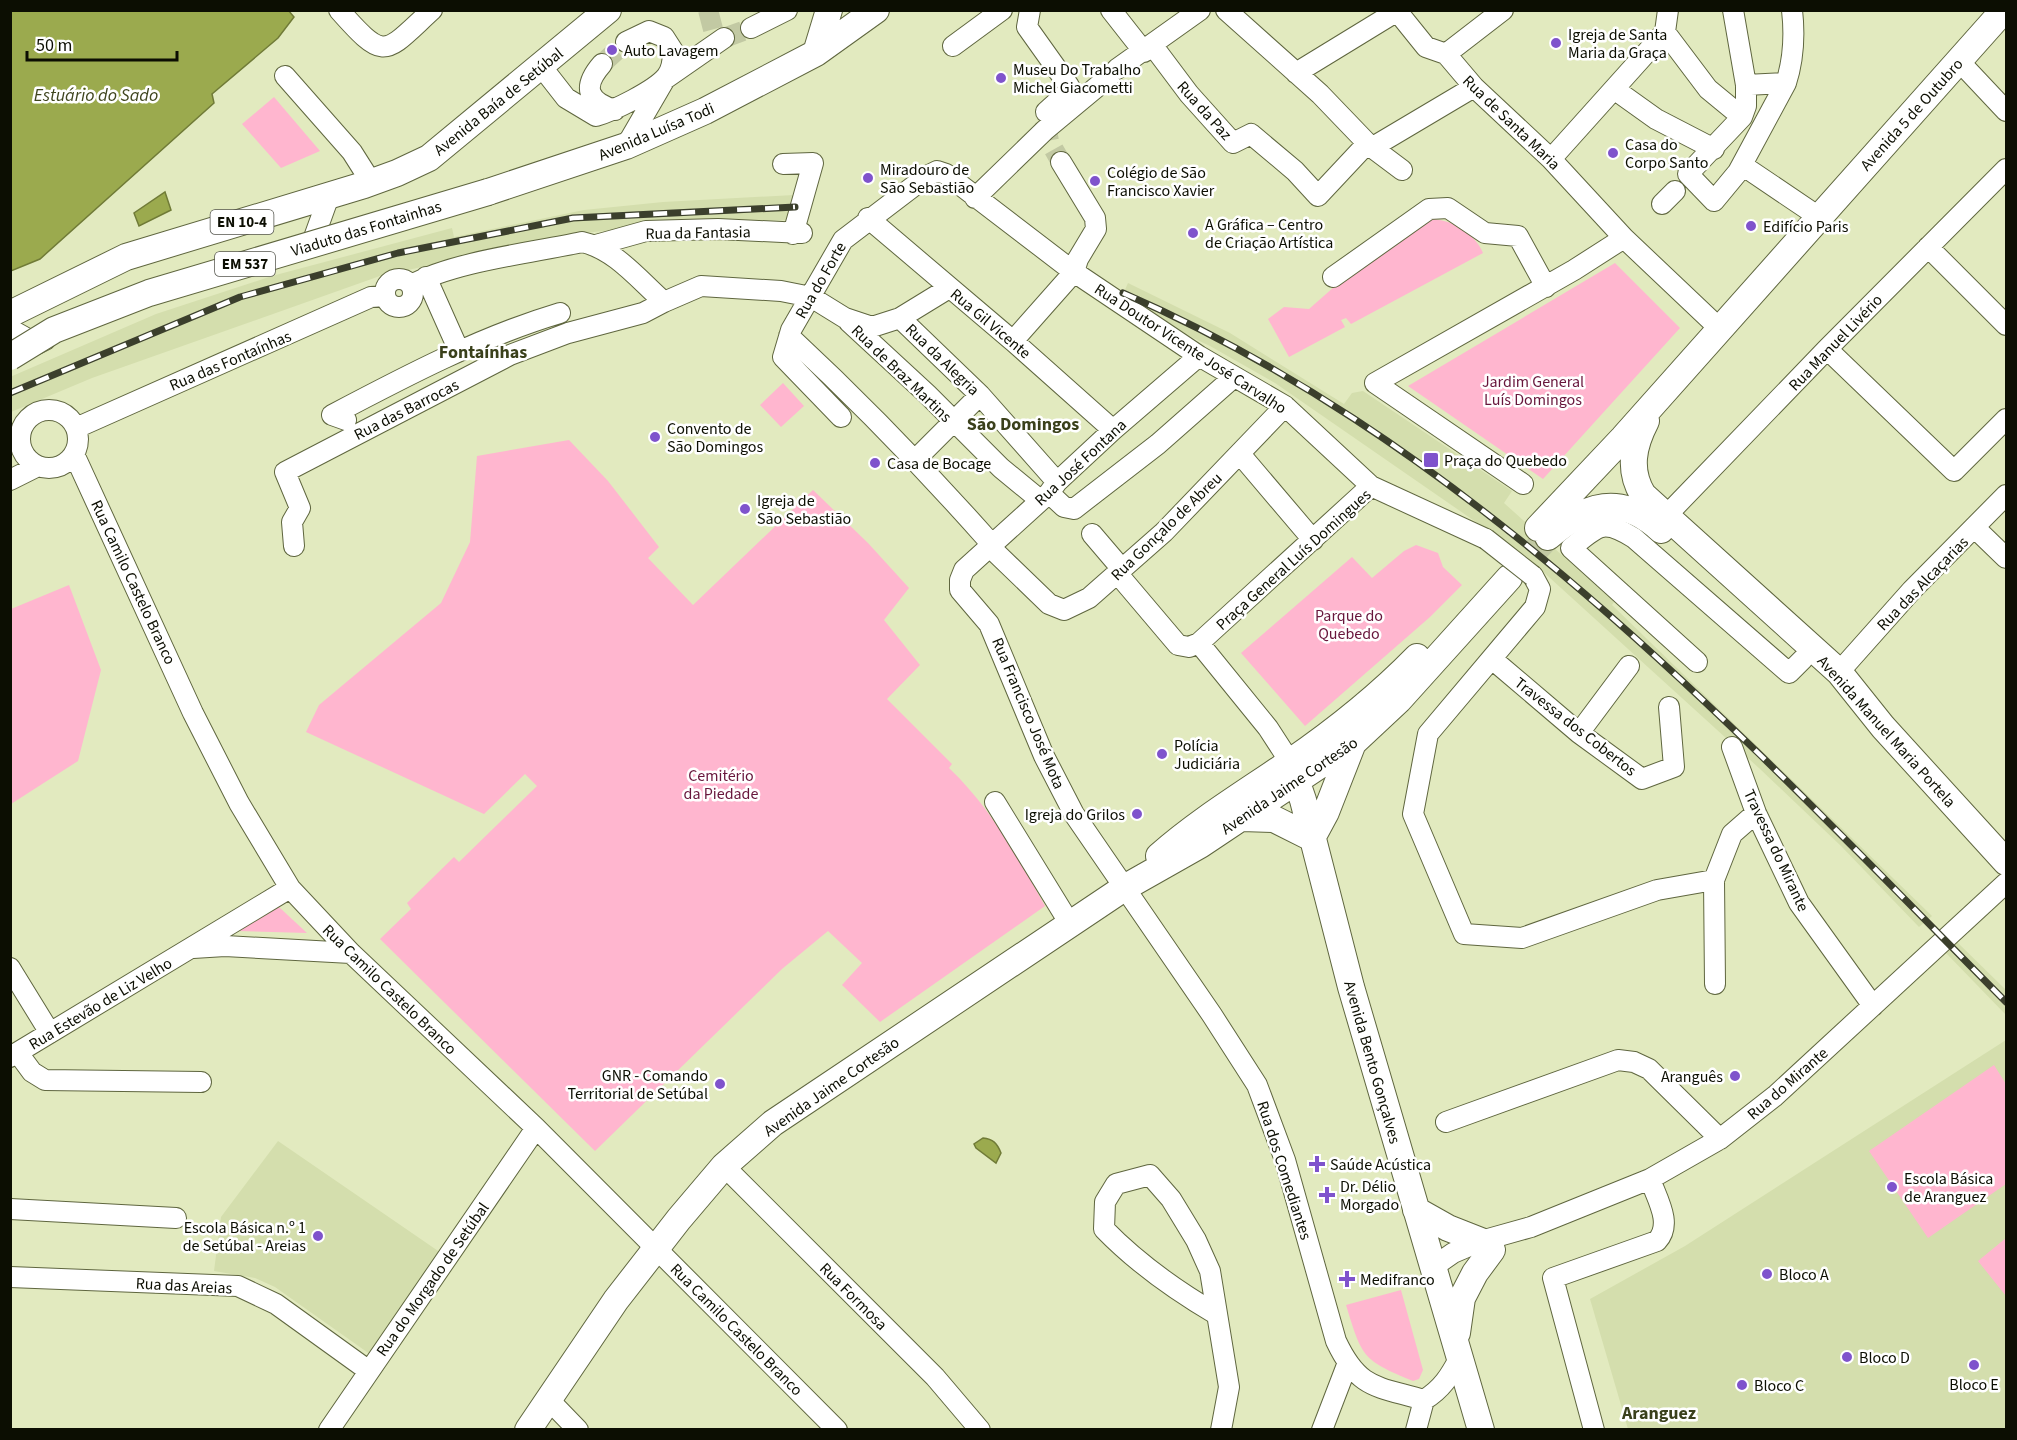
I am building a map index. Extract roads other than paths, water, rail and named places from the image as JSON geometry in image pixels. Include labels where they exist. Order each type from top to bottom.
[{"type":"main road","name":"Avenida Baía de Setúbal","points":[[10,314],[126,257],[329,196],[371,182],[429,158],[608,10]]},
{"type":"main road","points":[[816,52],[829,10]]},
{"type":"main road","name":"Avenida Luísa Todi","points":[[488,192],[626,146],[717,105],[816,52],[876,10]]},
{"type":"main road","name":"Avenida 5 de Outubro","points":[[1658,399],[2004,10]]},
{"type":"main road","name":"Viaduto das Fontainhas","points":[[10,357],[54,330],[149,293],[488,192]]},
{"type":"main road","points":[[1658,399],[1543,532],[1582,512],[1613,506],[1630,509],[1657,526],[1803,659],[1883,727]]},
{"type":"main road","name":"Avenida Manuel Maria Portela","points":[[1658,399],[1638,439],[1633,457],[1636,483],[1660,513],[1839,672],[1883,727],[2007,862]]},
{"type":"main road","name":"Avenida Jaime Cortesão","points":[[1124,888],[1192,827],[1353,743],[1399,700],[1514,574]]},
{"type":"main road","name":"Avenida Jaime Cortesão","points":[[528,1430],[616,1300],[656,1248],[724,1166],[773,1123],[1124,888],[1242,818],[1514,574]]},
{"type":"main road","points":[[1242,818],[1274,819],[1311,838],[1326,812],[1353,743]]},
{"type":"main road","name":"Avenida Bento Gonçalves","points":[[1294,772],[1416,1210],[1481,1430]]},
{"type":"main road","points":[[1416,1210],[1487,1246],[1462,1298],[1458,1348]]},
{"type":"street","points":[[339,10],[362,37],[382,48],[393,46],[432,10]]},
{"type":"street","points":[[953,46],[1002,10]]},
{"type":"street","points":[[1030,10],[1027,27],[1069,86],[1067,93],[1046,112],[1045,121]]},
{"type":"street","points":[[1111,10],[1149,49]]},
{"type":"street","points":[[975,198],[1010,162],[1117,70],[1200,10]]},
{"type":"street","points":[[1226,10],[1296,73],[1370,146],[1402,170]]},
{"type":"street","points":[[1732,10],[1746,85],[1746,106],[1742,117],[1678,188],[1714,201],[1742,165],[1786,82],[1793,63],[1795,36],[1792,10]]},
{"type":"street","points":[[1296,73],[1375,17],[1398,11]]},
{"type":"street","name":"Rua de Santa Maria","points":[[1398,11],[1426,47],[1446,54],[1474,87],[1551,159],[1624,238]]},
{"type":"street","points":[[1446,54],[1493,13]]},
{"type":"street","points":[[1551,159],[1614,89],[1667,22],[1708,88],[1742,117]]},
{"type":"street","points":[[626,42],[649,31],[664,37],[673,51],[671,69],[626,146]]},
{"type":"street","points":[[541,66],[566,98],[596,116],[615,110],[665,79],[717,39]]},
{"type":"street","name":"Rua da Paz","points":[[1149,49],[1233,143],[1251,134],[1295,171],[1318,196],[1362,149],[1370,146]]},
{"type":"street","points":[[1958,60],[2007,111]]},
{"type":"street","points":[[602,64],[590,82],[590,92],[599,104],[615,110]]},
{"type":"street","points":[[285,76],[351,152],[371,182]]},
{"type":"street","points":[[1746,85],[1786,82]]},
{"type":"street","points":[[1370,146],[1443,107],[1474,87]]},
{"type":"street","points":[[1614,89],[1656,119],[1714,149]]},
{"type":"street","points":[[1013,341],[1074,272],[1078,259],[1096,229],[1095,218],[1061,162]]},
{"type":"street","name":"Rua da Fantasia","points":[[596,245],[646,231],[718,229],[797,233],[813,163],[783,164]]},
{"type":"street","points":[[1742,165],[1820,218]]},
{"type":"street","name":"Rua Manuel Livério","points":[[1660,513],[2007,169]]},
{"type":"street","name":"Rua do Forte","points":[[789,336],[843,240],[868,219],[937,171],[946,174],[975,198]]},
{"type":"street","points":[[10,329],[37,344],[84,319],[165,287],[312,243],[329,196]]},
{"type":"street","name":"Rua Doutor Vicente José Carvalho","points":[[975,198],[1074,272],[1199,356],[1285,405],[1371,486]]},
{"type":"street","points":[[1333,277],[1429,209],[1448,208],[1485,233],[1518,236],[1546,286]]},
{"type":"street","name":"Rua Gil Vicente","points":[[868,219],[1013,341],[1113,430]]},
{"type":"street","points":[[1523,484],[1374,383],[1546,286],[1624,238],[1719,328]]},
{"type":"street","points":[[459,351],[419,281],[582,242],[596,245],[612,255],[664,302]]},
{"type":"street","points":[[1928,247],[2007,325]]},
{"type":"street","name":"Rua das Fontaínhas","points":[[76,428],[371,297],[385,296],[390,304],[404,306],[411,300],[419,281]]},
{"type":"street","name":"Rua das Barrocas","points":[[294,546],[292,522],[300,508],[285,472],[510,355],[568,333],[644,313],[701,286],[781,291],[811,297]]},
{"type":"street","points":[[811,297],[845,318],[872,327],[900,318],[949,288]]},
{"type":"street","points":[[346,420],[332,415],[459,351],[514,327],[560,313]]},
{"type":"street","name":"Rua de Braz Martins","points":[[845,318],[1001,468],[1049,492]]},
{"type":"street","name":"Rua da Alegria","points":[[900,318],[980,396],[1049,492]]},
{"type":"street","points":[[841,417],[783,357],[789,336],[916,459],[987,539],[991,548]]},
{"type":"street","points":[[1827,349],[1954,471],[2007,418]]},
{"type":"street","name":"Rua José Fontana","points":[[964,570],[991,548],[1113,430],[1199,356]]},
{"type":"street","points":[[1049,492],[1064,507],[1074,509],[1158,444],[1234,377]]},
{"type":"street","points":[[916,459],[952,421],[980,396]]},
{"type":"street","name":"Rua Gonçalo de Abreu","points":[[991,548],[1049,604],[1064,610],[1089,598],[1164,532],[1285,405]]},
{"type":"street","points":[[10,480],[38,466],[58,466],[74,454],[77,446],[76,428],[71,419],[53,410],[34,413],[18,421],[21,428],[20,446],[30,461],[38,466]]},
{"type":"street","name":"Rua Camilo Castelo Branco","points":[[74,454],[193,712],[239,803],[290,888],[351,953],[536,1128],[837,1430]]},
{"type":"street","points":[[1240,454],[1312,540]]},
{"type":"street","name":"Praça General Luís Domingues","points":[[1199,643],[1371,486],[1486,539],[1514,574]]},
{"type":"street","name":"Rua das Alcaçarias","points":[[1839,672],[1912,590],[2007,495]]},
{"type":"street","points":[[1697,662],[1571,548],[1596,527],[1604,525],[1617,528],[1657,557],[1789,673],[1803,659]]},
{"type":"street","points":[[1975,528],[2007,558]]},
{"type":"street","points":[[1092,534],[1178,645],[1189,647],[1199,643],[1268,728],[1294,772]]},
{"type":"street","name":"Rua Francisco José Mota","points":[[964,570],[960,580],[960,590],[989,624],[1044,756],[1074,814],[1124,888]]},
{"type":"street","points":[[1514,574],[1540,589],[1535,607],[1428,734],[1413,814],[1464,934],[1522,938],[1657,890],[1714,880]]},
{"type":"street","name":"Travessa dos Cobertos","points":[[1492,659],[1579,733],[1642,779],[1674,767],[1669,706]]},
{"type":"street","points":[[1579,733],[1629,666]]},
{"type":"street","name":"Travessa do Mirante","points":[[1732,747],[1756,813],[1799,903],[1873,1006]]},
{"type":"street","points":[[995,802],[1070,924]]},
{"type":"street","points":[[1715,984],[1714,880],[1732,834],[1756,813]]},
{"type":"street","name":"Rua do Mirante","points":[[1433,1267],[1453,1253],[1487,1246],[1650,1179],[1678,1166],[1720,1139],[1775,1096],[2007,883]]},
{"type":"street","name":"Rua Estevão de Liz Velho","points":[[14,1055],[290,888]]},
{"type":"street","name":"Rua dos Comediantes","points":[[1124,888],[1212,1015],[1257,1085],[1285,1160],[1336,1341],[1347,1365],[1366,1383],[1424,1400]]},
{"type":"street","name":"Rua Estevão de Liz Velho","points":[[191,948],[225,946],[351,953]]},
{"type":"street","points":[[10,968],[50,1033]]},
{"type":"street","points":[[14,1055],[32,1072],[45,1080],[201,1082]]},
{"type":"street","points":[[1446,1122],[1617,1060],[1634,1062],[1649,1069],[1720,1139]]},
{"type":"street","name":"Rua do Morgado de Setúbal","points":[[329,1430],[536,1128]]},
{"type":"street","name":"Rua Formosa","points":[[724,1166],[935,1377],[980,1430]]},
{"type":"street","points":[[1216,1314],[1188,1298],[1128,1254],[1104,1229],[1105,1202],[1116,1184],[1150,1175],[1171,1199],[1196,1240],[1210,1271],[1229,1387],[1221,1430]]},
{"type":"street","points":[[1594,1430],[1553,1278],[1657,1241],[1664,1233],[1665,1223],[1650,1179]]},
{"type":"street","points":[[10,1209],[176,1218]]},
{"type":"street","name":"Rua das Areias","points":[[10,1277],[238,1286],[276,1304],[369,1371]]},
{"type":"street","points":[[1416,1430],[1424,1400],[1448,1380],[1458,1348]]},
{"type":"street","points":[[1322,1430],[1347,1365]]},
{"type":"street","points":[[548,1400],[578,1430]]},
{"type":"water","name":"Estuário do Sado","points":[[11,10],[288,10],[294,17],[278,38],[212,94],[214,103],[40,259],[11,271]]},
{"type":"water","points":[[165,192],[171,210],[139,226],[134,213]]},
{"type":"water","points":[[983,1138],[996,1144],[1001,1153],[996,1163],[976,1148],[974,1144]]},
{"type":"tunnel","points":[[708,10],[714,33]]},
{"type":"tunnel","points":[[724,38],[751,28]]},
{"type":"tunnel","points":[[602,64],[626,42]]},
{"type":"tunnel","points":[[1045,121],[1049,141],[1061,162]]},
{"type":"tunnel","points":[[1509,578],[1548,537]]},
{"type":"railway","points":[[10,393],[240,297],[398,253],[573,218],[795,207]]},
{"type":"railway","points":[[1123,293],[1251,357],[1373,431],[1488,514],[1598,605],[1703,700],[1806,800],[2006,1002]]},
{"type":"place","name":"Igreja de Santa Maria da Graça","points":[[1556,43]]},
{"type":"place","name":"Auto Lavagem","points":[[612,50]]},
{"type":"place","name":"Museu Do Trabalho Michel Giacometti","points":[[1001,78]]},
{"type":"place","name":"Casa do Corpo Santo","points":[[1613,153]]},
{"type":"place","name":"Miradouro de São Sebastião","points":[[868,178]]},
{"type":"place","name":"Colégio de São Francisco Xavier","points":[[1095,181]]},
{"type":"place","name":"Edifício Paris","points":[[1751,226]]},
{"type":"place","name":"A Gráfica – Centro de Criação Artística","points":[[1193,233]]},
{"type":"place","name":"Convento de São Domingos","points":[[655,437]]},
{"type":"place","name":"Praça do Quebedo","points":[[1431,460]]},
{"type":"place","name":"Casa de Bocage","points":[[875,463]]},
{"type":"place","name":"Igreja de São Sebastião","points":[[745,509]]},
{"type":"place","name":"Polícia Judiciária","points":[[1162,754]]},
{"type":"place","name":"Igreja do Grilos","points":[[1137,814]]},
{"type":"place","name":"Aranguês","points":[[1735,1076]]},
{"type":"place","name":"GNR - Comando Territorial de Setúbal","points":[[720,1084]]},
{"type":"place","name":"Saúde Acústica","points":[[1317,1164]]},
{"type":"place","name":"Escola Básica de Aranguez","points":[[1892,1187]]},
{"type":"place","name":"Dr. Délio Morgado","points":[[1327,1195]]},
{"type":"place","name":"Escola Básica n.º 1 de Setúbal - Areias","points":[[318,1236]]},
{"type":"place","name":"Bloco A","points":[[1767,1274]]},
{"type":"place","name":"Medifranco","points":[[1347,1279]]},
{"type":"place","name":"Bloco D","points":[[1847,1357]]},
{"type":"place","name":"Bloco E","points":[[1974,1365]]},
{"type":"place","name":"Bloco C","points":[[1742,1385]]},
{"type":"district","name":"Fontaínhas","points":[[483,352]]},
{"type":"district","name":"São Domingos","points":[[1023,424]]},
{"type":"district","name":"Aranguez","points":[[1659,1413]]},
{"type":"park label","name":"Jardim General Luís Domingos","points":[[1533,390]]},
{"type":"park label","name":"Parque do Quebedo","points":[[1349,624]]},
{"type":"park label","name":"Cemitério da Piedade","points":[[721,784]]}]
